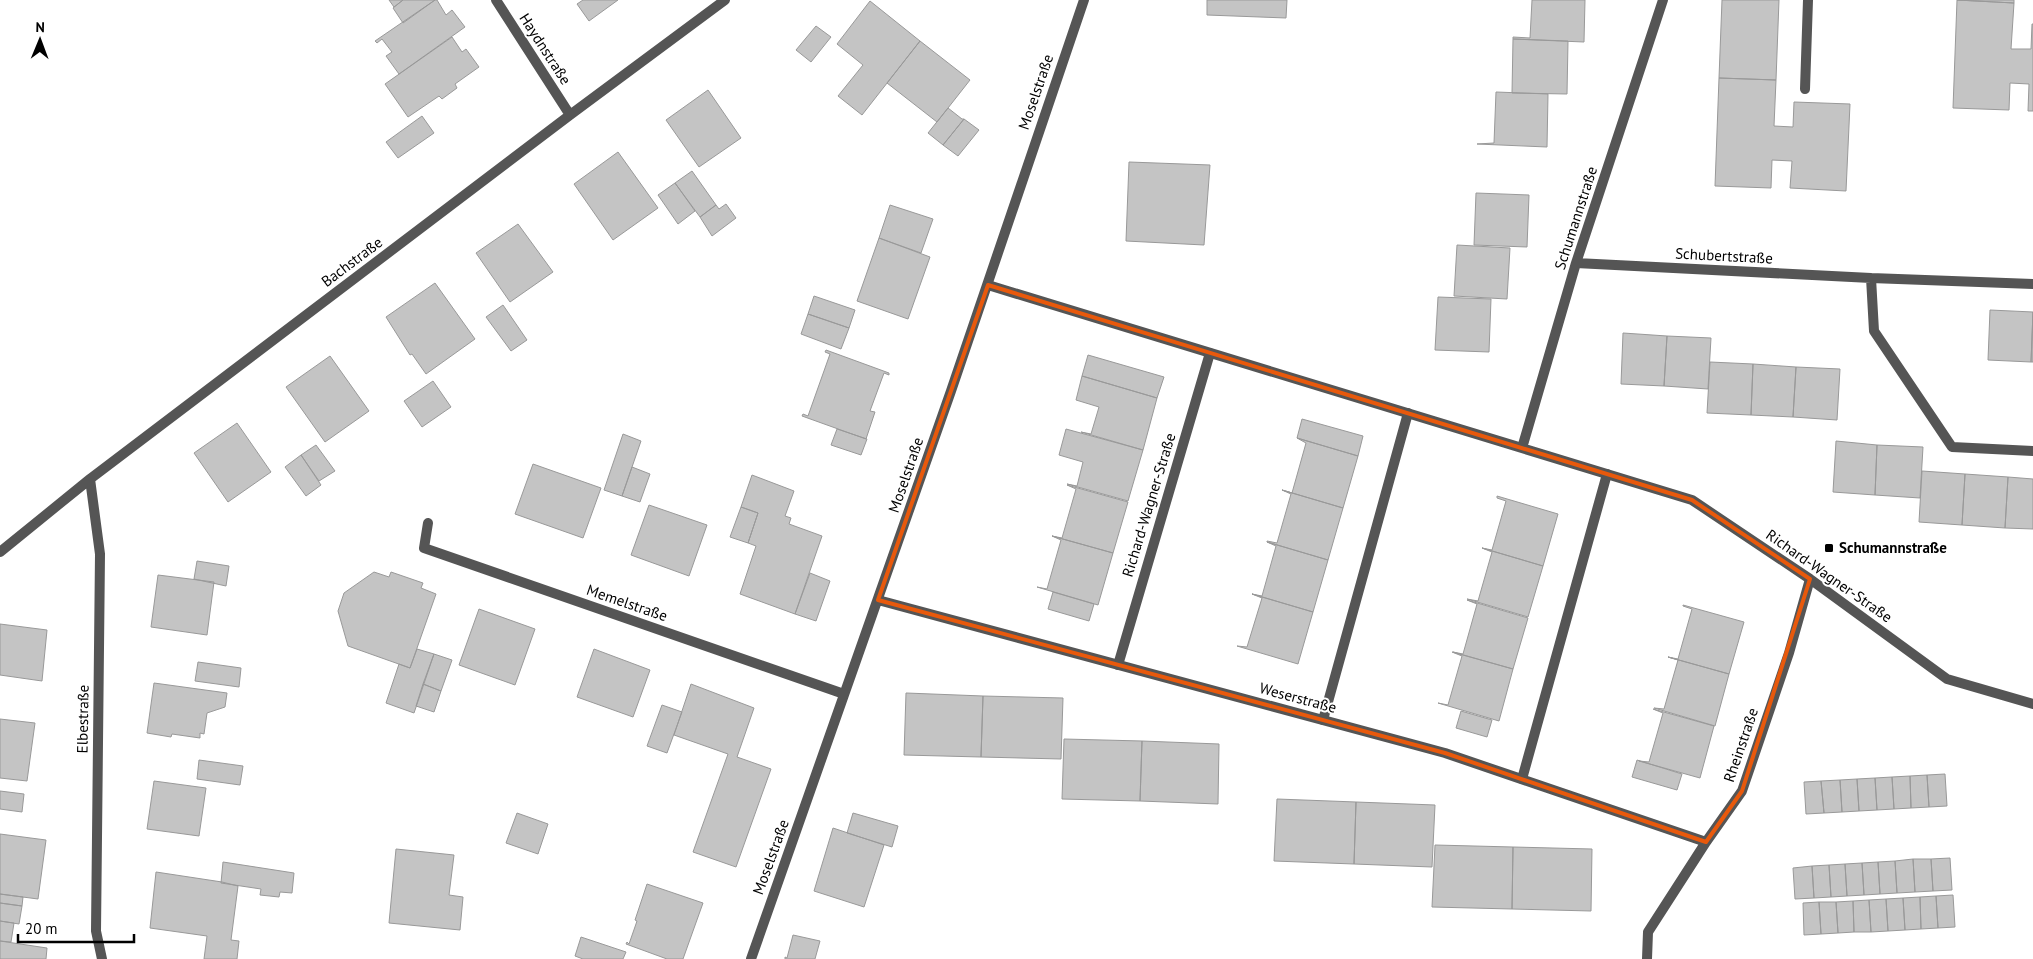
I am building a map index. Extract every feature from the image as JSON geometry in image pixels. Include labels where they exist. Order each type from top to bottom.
[{"type":"street","name":"Haydnstraße","points":[[496,0],[570,115]]},
{"type":"street","name":"Bachstraße","points":[[0,552],[90,479],[570,115],[725,0]]},
{"type":"street","name":"Moselstraße","points":[[751,959],[988,285],[1048,101],[1084,0]]},
{"type":"street","name":"Schumannstraße","points":[[1522,448],[1576,263],[1663,0]]},
{"type":"street","points":[[1805,89],[1808,0]]},
{"type":"street","name":"Schubertstraße","points":[[1576,263],[2033,284]]},
{"type":"street","points":[[1871,278],[1874,330],[1952,447],[2033,451]]},
{"type":"street","name":"Richard-Wagner-Straße","points":[[988,285],[1692,500],[1810,579],[1947,680],[2033,704]]},
{"type":"street","name":"Richard-Wagner-Straße","points":[[1118,665],[1210,353]]},
{"type":"street","points":[[1323,720],[1408,413]]},
{"type":"street","points":[[1522,779],[1607,474]]},
{"type":"street","name":"Elbestraße","points":[[90,479],[100,554],[96,931],[102,959]]},
{"type":"street","name":"Memelstraße","points":[[428,523],[424,548],[844,694]]},
{"type":"street","name":"Rheinstraße","points":[[1647,959],[1648,932],[1706,842],[1742,791],[1789,653],[1810,579]]},
{"type":"street","name":"Weserstraße","points":[[878,600],[1445,753],[1706,842]]},
{"type":"highlighted area","points":[[988,285],[1692,500],[1810,579],[1742,791],[1706,842],[1445,753],[878,600]]},
{"type":"building","points":[[389,0],[403,0],[394,7]]},
{"type":"building","points":[[403,0],[435,0],[403,23],[393,8]]},
{"type":"building","points":[[437,0],[446,15],[452,10],[465,27],[399,74],[386,56],[392,52],[382,39],[377,43],[375,41]]},
{"type":"building","points":[[583,0],[618,0],[589,21],[577,4]]},
{"type":"building","points":[[1207,0],[1287,0],[1286,18],[1207,15]]},
{"type":"building","points":[[1532,0],[1585,0],[1584,42],[1513,39],[1513,37],[1530,38]]},
{"type":"building","points":[[1722,0],[1779,0],[1776,80],[1719,78]]},
{"type":"building","points":[[1957,0],[2014,3],[2011,49],[2031,49],[2033,24],[2033,111],[2028,111],[2029,84],[2010,83],[2009,110],[1953,108]]},
{"type":"building","points":[[1957,0],[2014,0],[2014,3]]},
{"type":"building","points":[[870,1],[920,41],[862,115],[838,96],[863,65],[837,44]]},
{"type":"building","points":[[816,26],[831,37],[811,62],[796,50]]},
{"type":"building","points":[[452,37],[462,52],[466,49],[479,67],[455,84],[457,88],[442,99],[439,96],[408,117],[385,84]]},
{"type":"building","points":[[1513,39],[1568,41],[1567,94],[1512,93]]},
{"type":"building","points":[[920,41],[970,80],[937,122],[887,83]]},
{"type":"building","points":[[1719,78],[1776,80],[1774,126],[1793,127],[1794,102],[1850,104],[1846,191],[1790,188],[1792,161],[1772,160],[1771,188],[1715,186]]},
{"type":"building","points":[[708,90],[741,138],[699,167],[666,120]]},
{"type":"building","points":[[1496,92],[1548,94],[1547,147],[1477,144],[1494,143]]},
{"type":"building","points":[[948,108],[964,119],[943,145],[928,133]]},
{"type":"building","points":[[422,116],[434,133],[398,158],[386,142]]},
{"type":"building","points":[[964,119],[979,130],[958,156],[943,145]]},
{"type":"building","points":[[618,152],[658,208],[613,240],[574,184]]},
{"type":"building","points":[[1129,162],[1210,165],[1204,245],[1126,241]]},
{"type":"building","points":[[692,171],[716,205],[700,217],[675,183]]},
{"type":"building","points":[[675,183],[695,211],[678,224],[658,195]]},
{"type":"building","points":[[1476,193],[1529,195],[1527,247],[1474,245]]},
{"type":"building","points":[[726,204],[736,218],[712,236],[700,217],[716,205],[719,209]]},
{"type":"building","points":[[890,205],[933,219],[921,253],[879,238]]},
{"type":"building","points":[[518,224],[553,272],[510,302],[476,253]]},
{"type":"building","points":[[879,238],[930,257],[908,319],[857,301]]},
{"type":"building","points":[[1457,245],[1510,248],[1507,299],[1454,296]]},
{"type":"building","points":[[435,283],[475,339],[426,374],[412,354],[410,355],[386,317]]},
{"type":"building","points":[[814,296],[855,310],[849,328],[808,314]]},
{"type":"building","points":[[1438,297],[1491,299],[1489,352],[1435,350]]},
{"type":"building","points":[[503,305],[527,340],[511,351],[486,317]]},
{"type":"building","points":[[1990,310],[2033,312],[2031,362],[1988,360]]},
{"type":"building","points":[[2033,312],[2033,362],[2031,362]]},
{"type":"building","points":[[808,314],[849,328],[841,349],[801,334]]},
{"type":"building","points":[[1623,333],[1667,336],[1664,386],[1621,384]]},
{"type":"building","points":[[1667,336],[1711,338],[1708,389],[1664,386]]},
{"type":"building","points":[[826,350],[889,373],[889,375],[884,373],[870,411],[875,412],[866,439],[802,416],[803,414],[808,416],[830,354],[825,352]]},
{"type":"building","points":[[1088,355],[1164,377],[1157,398],[1082,376]]},
{"type":"building","points":[[330,356],[369,411],[325,442],[286,387]]},
{"type":"building","points":[[1710,362],[1753,364],[1751,415],[1707,413]]},
{"type":"building","points":[[1753,364],[1796,367],[1793,417],[1751,415]]},
{"type":"building","points":[[1796,367],[1840,369],[1837,420],[1793,417]]},
{"type":"building","points":[[1082,376],[1157,398],[1143,450],[1081,432],[1091,434],[1099,407],[1076,400]]},
{"type":"building","points":[[433,381],[451,407],[422,427],[404,401]]},
{"type":"building","points":[[1302,419],[1363,436],[1358,456],[1297,438]]},
{"type":"building","points":[[237,423],[271,472],[228,502],[194,453]]},
{"type":"building","points":[[837,429],[867,439],[861,455],[831,445]]},
{"type":"building","points":[[1066,429],[1143,450],[1128,501],[1067,484],[1077,486],[1083,462],[1059,455]]},
{"type":"building","points":[[623,434],[641,441],[622,496],[604,490]]},
{"type":"building","points":[[1297,438],[1358,456],[1343,508],[1292,493],[1306,443]]},
{"type":"building","points":[[1836,441],[1877,445],[1875,495],[1833,492]]},
{"type":"building","points":[[316,445],[335,471],[319,481],[301,455]]},
{"type":"building","points":[[1877,445],[1923,447],[1920,498],[1875,495]]},
{"type":"building","points":[[301,455],[321,485],[306,496],[285,467]]},
{"type":"building","points":[[533,464],[601,488],[583,538],[515,514]]},
{"type":"building","points":[[632,467],[650,474],[640,502],[622,496]]},
{"type":"building","points":[[1922,471],[1965,474],[1962,525],[1919,522]]},
{"type":"building","points":[[1965,474],[2008,477],[2005,528],[1962,525]]},
{"type":"building","points":[[752,475],[794,491],[785,516],[791,518],[789,524],[822,536],[795,614],[740,594],[756,546],[748,543],[758,513],[741,507]]},
{"type":"building","points":[[2008,477],[2033,479],[2033,529],[2005,528]]},
{"type":"building","points":[[1067,485],[1128,502],[1113,553],[1052,536],[1062,538],[1076,489]]},
{"type":"building","points":[[1282,490],[1343,508],[1328,560],[1267,542],[1277,543],[1291,494]]},
{"type":"building","points":[[1497,496],[1558,514],[1543,566],[1482,548],[1492,550],[1506,501],[1497,498]]},
{"type":"building","points":[[649,505],[707,525],[689,576],[631,555]]},
{"type":"building","points":[[741,507],[758,513],[748,543],[730,537]]},
{"type":"building","points":[[1052,536],[1113,553],[1098,605],[1037,587],[1047,589],[1061,540]]},
{"type":"building","points":[[1267,542],[1328,560],[1313,612],[1252,594],[1262,596],[1276,546]]},
{"type":"building","points":[[1482,548],[1543,566],[1528,617],[1467,599],[1478,601],[1492,552]]},
{"type":"building","points":[[197,561],[229,566],[226,586],[194,579]]},
{"type":"building","points":[[374,572],[389,577],[391,572],[423,583],[421,588],[436,594],[410,668],[348,646],[338,611],[344,593]]},
{"type":"building","points":[[810,573],[830,581],[816,621],[795,614]]},
{"type":"building","points":[[158,575],[214,582],[207,635],[151,627]]},
{"type":"building","points":[[1053,592],[1094,604],[1089,621],[1048,609]]},
{"type":"building","points":[[1252,594],[1313,612],[1298,664],[1237,646],[1247,647],[1262,598]]},
{"type":"building","points":[[1467,600],[1528,618],[1513,669],[1453,652],[1463,654],[1477,604]]},
{"type":"building","points":[[1683,605],[1744,622],[1729,674],[1668,657],[1678,659],[1692,609]]},
{"type":"building","points":[[479,609],[535,629],[515,685],[459,665]]},
{"type":"building","points":[[0,624],[47,630],[42,681],[0,675]]},
{"type":"building","points":[[417,649],[434,654],[414,713],[386,703],[399,664],[410,668]]},
{"type":"building","points":[[594,649],[650,670],[633,717],[577,697]]},
{"type":"building","points":[[1452,652],[1513,669],[1499,721],[1438,703],[1448,705],[1462,656]]},
{"type":"building","points":[[434,654],[452,660],[441,691],[423,684]]},
{"type":"building","points":[[1668,657],[1729,674],[1715,726],[1654,708],[1664,709],[1678,660]]},
{"type":"building","points":[[198,662],[241,668],[239,687],[195,681]]},
{"type":"building","points":[[154,683],[227,693],[225,707],[207,713],[204,734],[200,733],[200,738],[172,734],[171,737],[147,733]]},
{"type":"building","points":[[423,684],[441,691],[434,712],[416,706]]},
{"type":"building","points":[[691,684],[754,708],[737,757],[771,769],[736,867],[693,852],[728,754],[674,735]]},
{"type":"building","points":[[906,693],[983,696],[981,757],[904,755]]},
{"type":"building","points":[[983,696],[1063,698],[1061,759],[981,757]]},
{"type":"building","points":[[662,705],[682,712],[667,753],[647,746]]},
{"type":"building","points":[[1653,709],[1714,726],[1700,778],[1639,761],[1649,762],[1663,713]]},
{"type":"building","points":[[1461,711],[1492,720],[1487,737],[1456,728]]},
{"type":"building","points":[[0,719],[35,723],[27,781],[0,778]]},
{"type":"building","points":[[1064,739],[1142,741],[1140,801],[1062,799]]},
{"type":"building","points":[[1142,741],[1219,744],[1218,804],[1140,801]]},
{"type":"building","points":[[199,760],[243,766],[240,785],[197,779]]},
{"type":"building","points":[[1637,760],[1682,774],[1677,790],[1632,777]]},
{"type":"building","points":[[1945,774],[1947,806],[1929,807],[1927,775]]},
{"type":"building","points":[[1927,775],[1929,807],[1911,808],[1910,776]]},
{"type":"building","points":[[1910,776],[1911,808],[1894,809],[1892,777]]},
{"type":"building","points":[[1892,777],[1894,809],[1877,810],[1875,778]]},
{"type":"building","points":[[1875,778],[1877,810],[1859,811],[1857,779]]},
{"type":"building","points":[[1857,779],[1859,811],[1842,812],[1840,780]]},
{"type":"building","points":[[1840,780],[1842,812],[1824,813],[1821,781]]},
{"type":"building","points":[[154,781],[206,788],[199,836],[147,829]]},
{"type":"building","points":[[1821,781],[1824,813],[1806,814],[1804,782]]},
{"type":"building","points":[[0,791],[24,794],[22,812],[0,809]]},
{"type":"building","points":[[1277,799],[1356,802],[1354,864],[1274,861]]},
{"type":"building","points":[[1356,802],[1435,805],[1432,867],[1354,864]]},
{"type":"building","points":[[517,813],[548,824],[538,854],[506,843]]},
{"type":"building","points":[[853,813],[898,826],[892,847],[847,833]]},
{"type":"building","points":[[833,828],[884,845],[864,907],[814,891]]},
{"type":"building","points":[[0,834],[46,840],[38,899],[0,894]]},
{"type":"building","points":[[1435,845],[1513,847],[1512,909],[1432,907]]},
{"type":"building","points":[[1513,847],[1592,849],[1591,911],[1512,909]]},
{"type":"building","points":[[396,849],[454,855],[449,895],[463,897],[460,930],[389,923]]},
{"type":"building","points":[[1950,858],[1952,890],[1933,891],[1931,859]]},
{"type":"building","points":[[1913,859],[1931,859],[1933,891],[1915,892]]},
{"type":"building","points":[[1913,859],[1915,892],[1897,893],[1895,861]]},
{"type":"building","points":[[1895,861],[1897,893],[1880,894],[1878,862]]},
{"type":"building","points":[[223,862],[294,873],[292,893],[280,892],[279,897],[260,895],[261,889],[221,883]]},
{"type":"building","points":[[1878,862],[1880,894],[1864,895],[1862,863]]},
{"type":"building","points":[[1862,863],[1864,895],[1847,896],[1845,864]]},
{"type":"building","points":[[1845,864],[1847,896],[1831,897],[1829,865]]},
{"type":"building","points":[[1829,865],[1831,897],[1814,898],[1812,866]]},
{"type":"building","points":[[1812,866],[1814,898],[1795,899],[1793,868]]},
{"type":"building","points":[[156,872],[238,886],[231,940],[239,941],[237,959],[204,959],[207,936],[150,928]]},
{"type":"building","points":[[647,884],[703,903],[683,959],[667,959],[626,944],[627,942],[629,944]]},
{"type":"building","points":[[0,894],[23,897],[22,906],[0,903]]},
{"type":"building","points":[[1953,895],[1955,927],[1938,928],[1936,896]]},
{"type":"building","points":[[1936,896],[1938,928],[1921,929],[1920,897]]},
{"type":"building","points":[[1920,897],[1921,929],[1905,930],[1903,898]]},
{"type":"building","points":[[1903,898],[1905,930],[1888,931],[1886,899]]},
{"type":"building","points":[[1886,899],[1888,931],[1871,932],[1869,900]]},
{"type":"building","points":[[1869,900],[1871,932],[1854,932],[1853,901]]},
{"type":"building","points":[[1853,901],[1854,932],[1838,933],[1836,902]]},
{"type":"building","points":[[1819,902],[1821,934],[1804,935],[1803,903]]},
{"type":"building","points":[[1819,902],[1836,902],[1838,933],[1821,934]]},
{"type":"building","points":[[0,903],[22,906],[19,924],[0,921]]},
{"type":"building","points":[[0,921],[14,923],[11,942],[0,941]]},
{"type":"building","points":[[793,935],[820,941],[815,959],[785,959],[785,957],[787,958]]},
{"type":"building","points":[[581,937],[626,952],[623,959],[583,959],[575,956]]},
{"type":"building","points":[[0,941],[47,948],[46,959],[0,959]]},
{"type":"place","name":"Schumannstraße","points":[[1829,548]]}]
